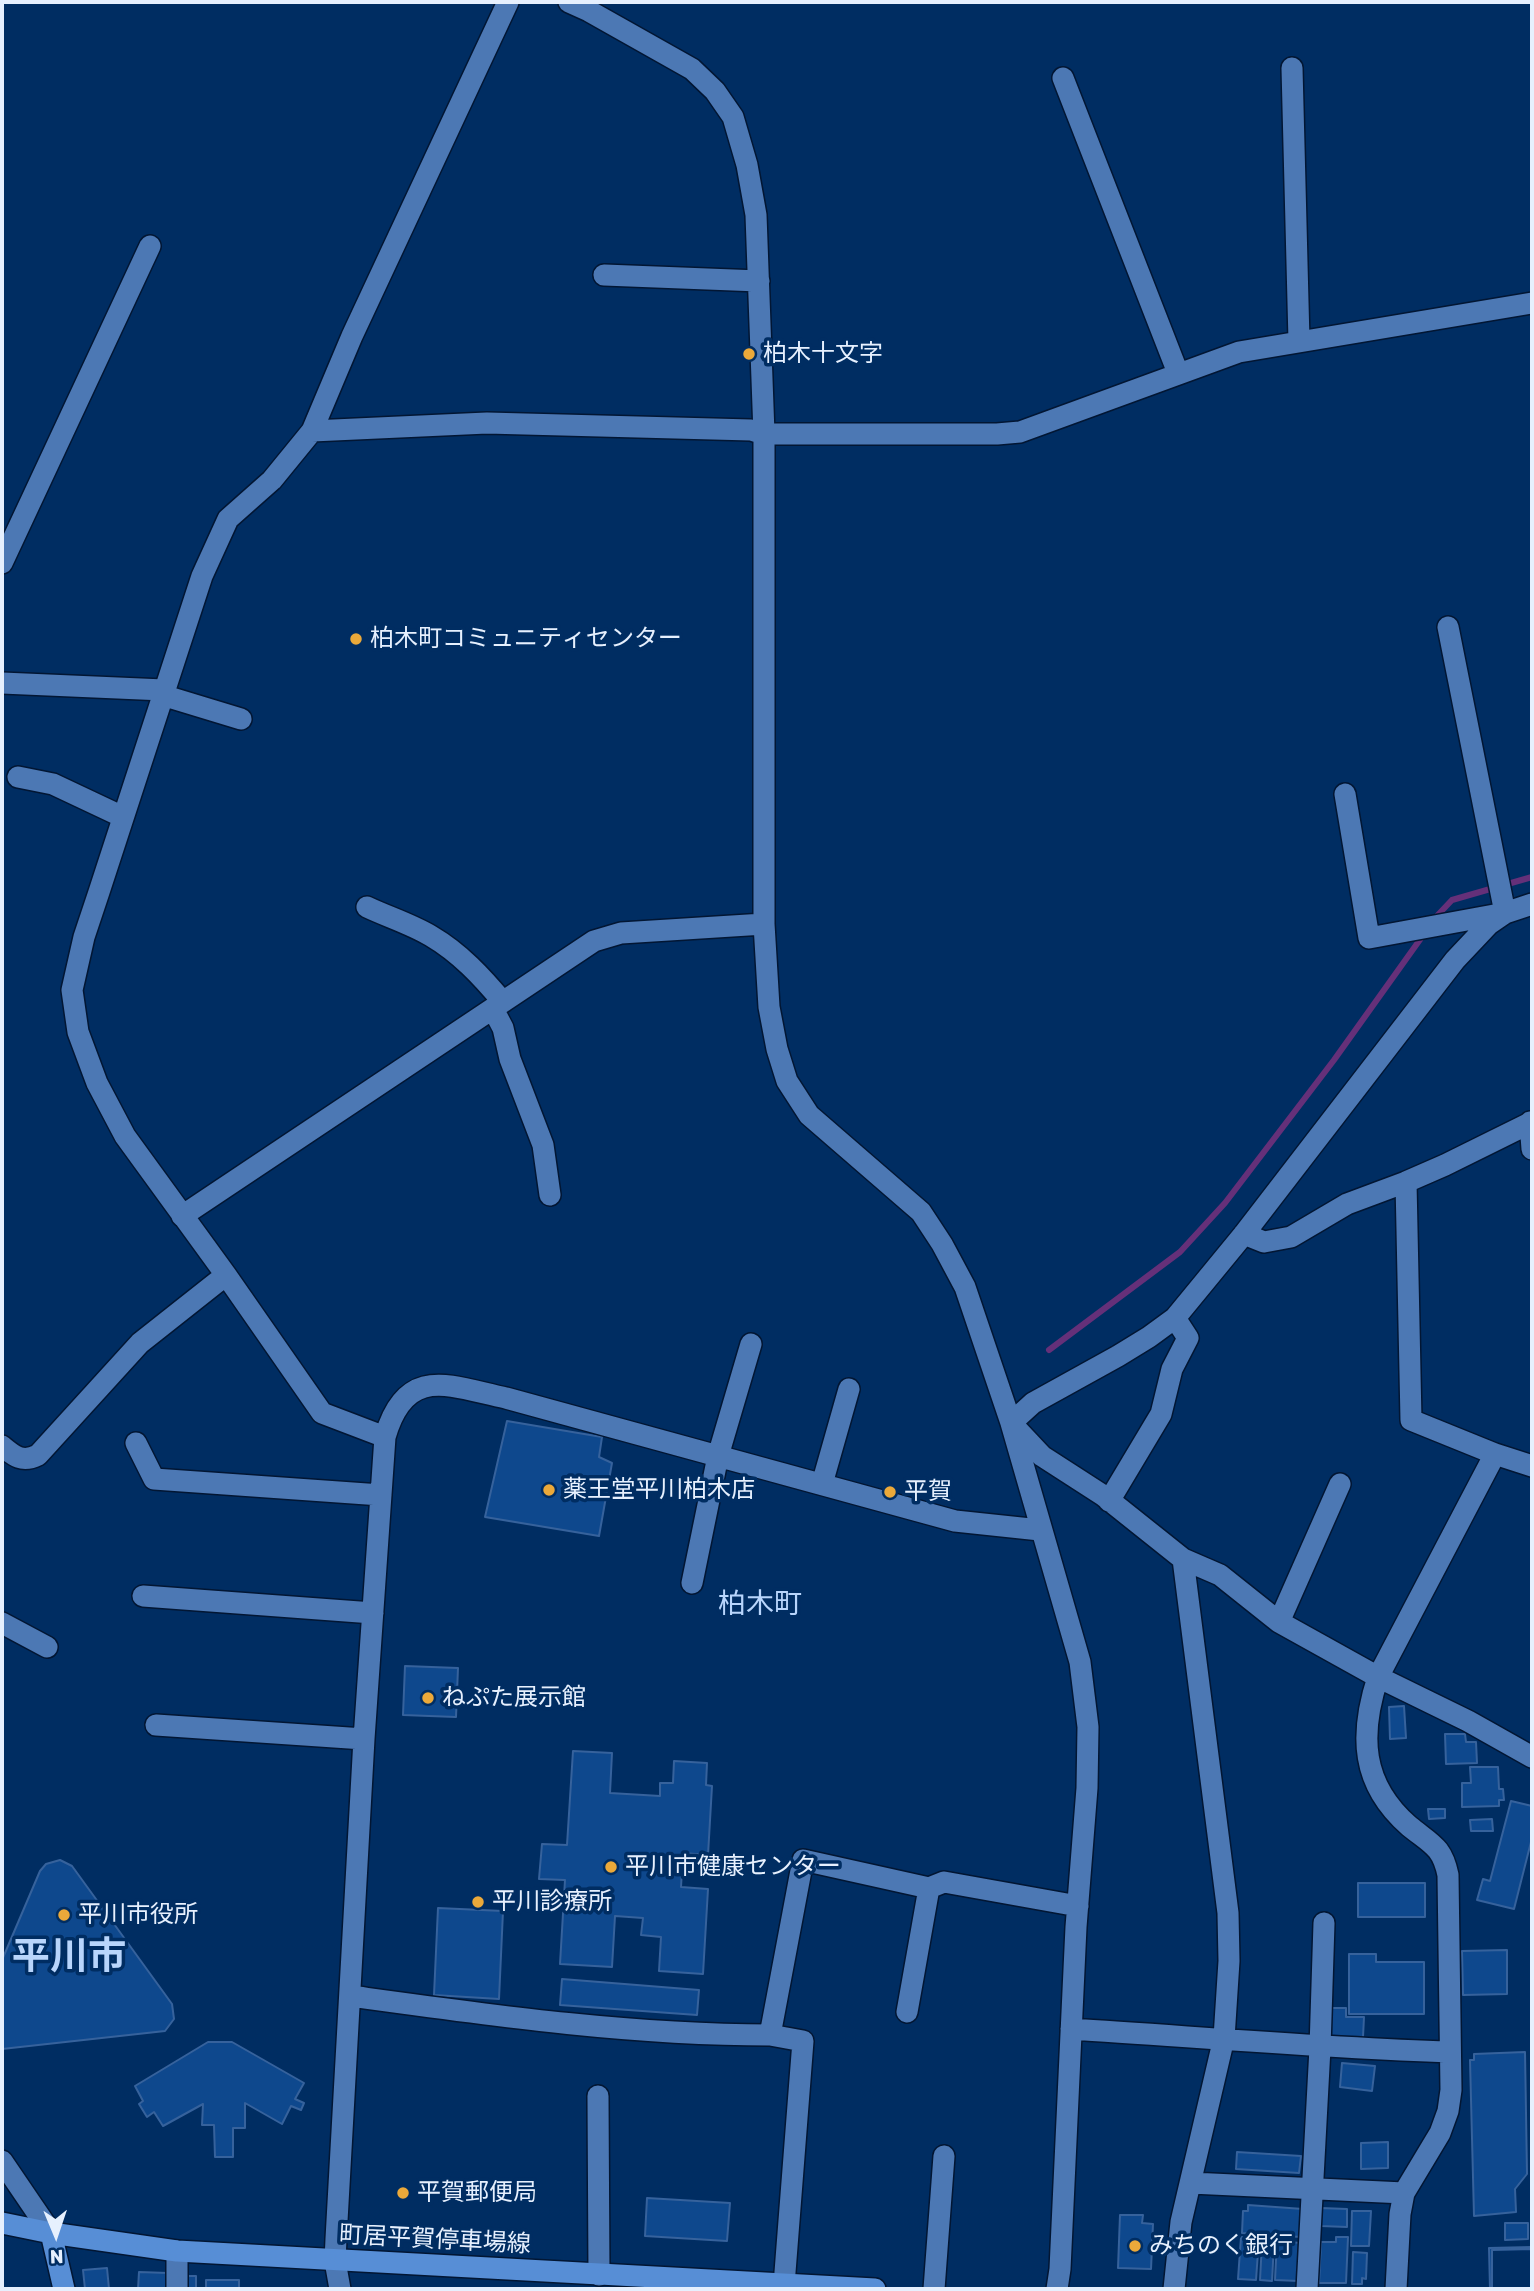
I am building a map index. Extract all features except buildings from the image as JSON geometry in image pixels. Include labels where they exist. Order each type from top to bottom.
[{"type":"main road","name":"町居平賀停車場線","points":[[2,2223],[51,2233],[177,2251],[599,2275],[740,2286],[875,2289]]},
{"type":"main road","points":[[51,2233],[64,2289]]},
{"type":"street","points":[[385,1437],[321,1413],[226,1275],[125,1136],[97,1083],[78,1032],[72,990],[84,937],[202,576],[228,519],[272,480],[312,431],[352,336],[508,2]]},
{"type":"street","points":[[569,2],[593,6],[692,69],[715,91],[733,117],[747,165],[757,215],[764,434],[764,924],[769,1007],[777,1049],[787,1081],[809,1115],[921,1212],[965,1287],[1011,1423],[1080,1662],[1088,1727],[1087,1788],[1057,2289]]},
{"type":"street","points":[[1292,68],[1299,341]]},
{"type":"street","points":[[1063,78],[1178,373]]},
{"type":"street","points":[[2,564],[150,246]]},
{"type":"street","points":[[604,275],[759,281]]},
{"type":"street","points":[[312,431],[487,423],[751,429],[764,434],[1020,432],[1239,352],[1532,303]]},
{"type":"street","points":[[1448,627],[1505,913]]},
{"type":"street","points":[[2,683],[163,693],[241,719]]},
{"type":"street","points":[[18,777],[53,784],[122,817]]},
{"type":"street","points":[[1345,794],[1369,938],[1505,913],[1532,904]]},
{"type":"street","points":[[367,907],[430,935],[482,977],[498,1005],[510,1059],[542,1144],[550,1195]]},
{"type":"street","points":[[1011,1423],[1033,1403],[1149,1338],[1175,1318],[1244,1234],[1455,960],[1474,938],[1505,913]]},
{"type":"street","points":[[182,1216],[594,941],[621,933],[764,924]]},
{"type":"street","points":[[1244,1234],[1264,1242],[1291,1237],[1347,1204],[1406,1182],[1531,1122],[1532,1149]]},
{"type":"street","points":[[1406,1182],[1411,1420],[1532,1466]]},
{"type":"street","points":[[2,1446],[18,1458],[28,1460],[38,1455],[140,1343],[226,1275]]},
{"type":"street","points":[[1109,1501],[1161,1414],[1172,1369],[1188,1338],[1175,1318]]},
{"type":"street","points":[[692,1583],[718,1456],[751,1344]]},
{"type":"street","points":[[340,2289],[335,2261],[364,1739],[385,1437],[391,1415],[413,1390],[437,1384],[506,1398],[955,1521],[1040,1530]]},
{"type":"street","points":[[822,1484],[849,1390]]},
{"type":"street","points":[[1011,1423],[1042,1456],[1109,1501],[1184,1559],[1220,1575],[1279,1622],[1532,1757]]},
{"type":"street","points":[[136,1443],[154,1479],[381,1495]]},
{"type":"street","points":[[1396,2289],[1400,2214],[1404,2193],[1440,2133],[1448,2111],[1451,2090],[1448,1875],[1444,1857],[1437,1847],[1385,1802],[1376,1786],[1370,1768],[1366,1730],[1368,1707],[1378,1677],[1495,1454]]},
{"type":"street","points":[[1279,1622],[1340,1484]]},
{"type":"street","points":[[1174,2289],[1181,2222],[1224,2038],[1229,1961],[1228,1913],[1184,1559]]},
{"type":"street","points":[[143,1596],[373,1613]]},
{"type":"street","points":[[2,1623],[47,1647]]},
{"type":"street","points":[[156,1725],[364,1739]]},
{"type":"street","points":[[770,2035],[803,1860],[929,1888],[944,1882],[1078,1906]]},
{"type":"street","points":[[907,2012],[929,1888]]},
{"type":"street","points":[[1307,2289],[1324,1923]]},
{"type":"street","points":[[350,1996],[531,2020],[704,2035],[770,2035],[803,2042],[785,2285]]},
{"type":"street","points":[[1071,2029],[1224,2038],[1320,2048],[1450,2052]]},
{"type":"street","points":[[598,2096],[599,2275]]},
{"type":"street","points":[[934,2289],[944,2156]]},
{"type":"street","points":[[2,2161],[51,2233]]},
{"type":"street","points":[[1191,2183],[1404,2193]]},
{"type":"street","points":[[177,2251],[177,2289]]},
{"type":"waterway","points":[[1434,919],[1452,900],[1532,877]]},
{"type":"waterway","points":[[1049,1350],[1180,1252],[1225,1203],[1334,1060],[1424,934]]},
{"type":"place","name":"柏木十文字","points":[[749,354]]},
{"type":"place","name":"柏木町コミュニティセンター","points":[[356,639]]},
{"type":"place","name":"薬王堂平川柏木店","points":[[549,1490]]},
{"type":"place","name":"平賀","points":[[890,1492]]},
{"type":"place","name":"ねぷた展示館","points":[[428,1698]]},
{"type":"place","name":"平川市健康センター","points":[[611,1867]]},
{"type":"place","name":"平川診療所","points":[[478,1902]]},
{"type":"place","name":"平川市役所","points":[[64,1915]]},
{"type":"place","name":"平賀郵便局","points":[[403,2193]]},
{"type":"place","name":"みちのく銀行","points":[[1135,2246]]},
{"type":"district","name":"柏木町","points":[[760,1605]]},
{"type":"district","name":"平川市","points":[[69,1958]]}]
